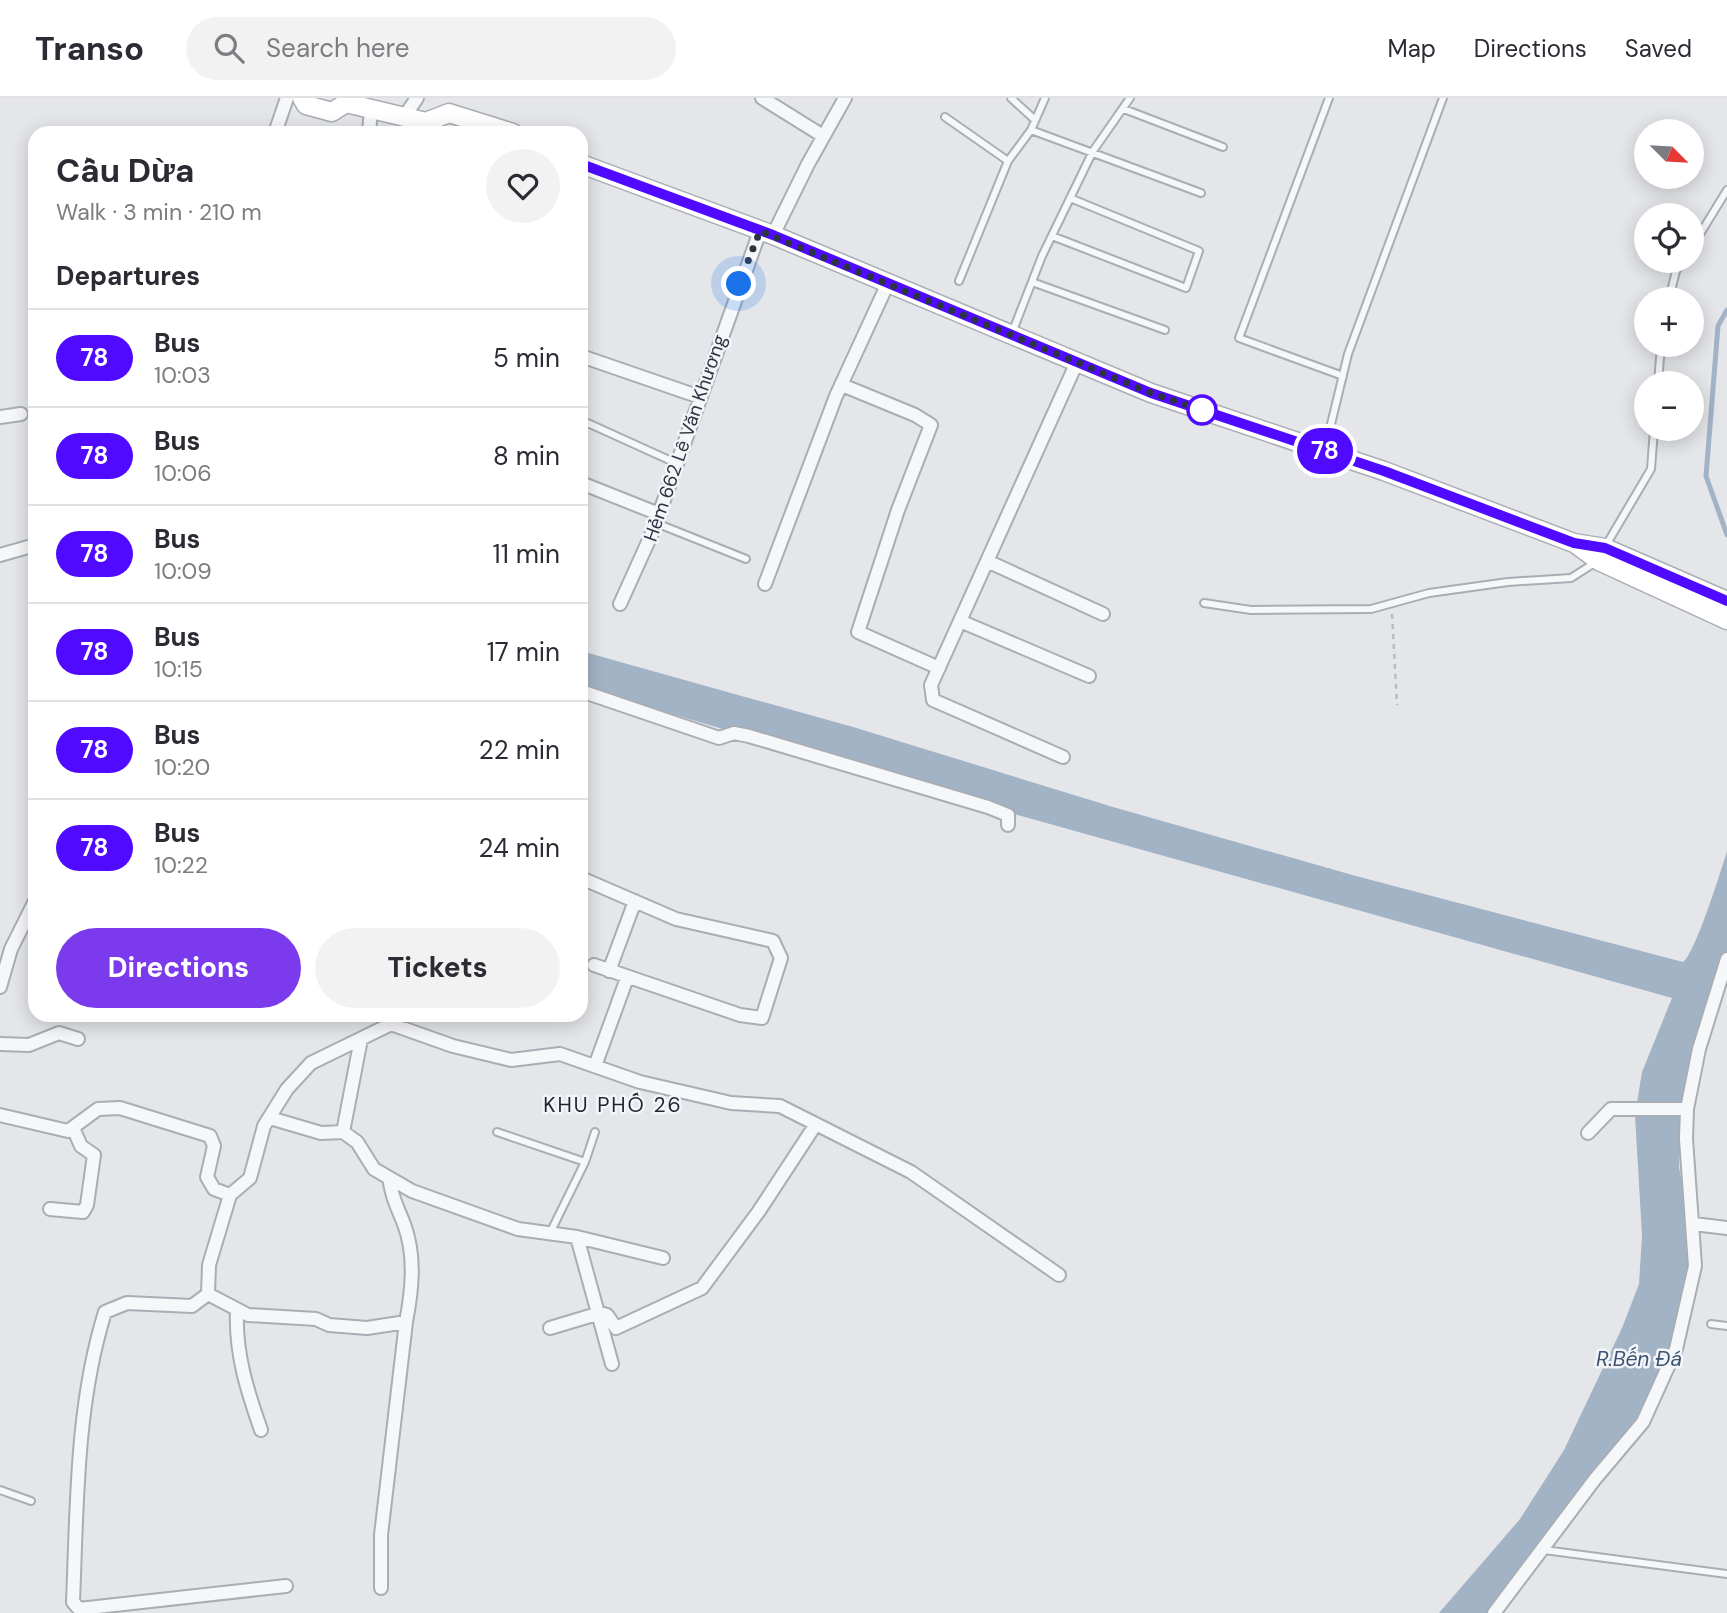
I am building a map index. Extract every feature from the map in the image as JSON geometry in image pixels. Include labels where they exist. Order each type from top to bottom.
[{"type":"main road","points":[[302,98],[306,105],[332,112],[344,101],[404,117],[426,126]]},
{"type":"main road","points":[[433,126],[449,113],[491,126]]},
{"type":"main road","points":[[588,167],[767,233],[1151,393],[1324,451],[1727,601]]},
{"type":"main road","points":[[1602,554],[1725,619]]},
{"type":"street","points":[[277,126],[287,98]]},
{"type":"street","points":[[404,117],[417,98]]},
{"type":"street","points":[[761,98],[823,136]]},
{"type":"street","name":"Hẻm 662 Lê Văn Khương","points":[[620,604],[658,518],[700,397],[767,233],[845,98]]},
{"type":"street","points":[[370,126],[371,109]]},
{"type":"street","points":[[765,584],[842,385],[888,283]]},
{"type":"street","points":[[588,358],[700,397]]},
{"type":"street","points":[[1063,757],[933,699],[931,685],[1077,362]]},
{"type":"street","points":[[842,385],[915,415],[931,425],[898,510],[858,632],[939,668]]},
{"type":"street","points":[[0,416],[21,414]]},
{"type":"street","points":[[588,487],[658,518]]},
{"type":"street","points":[[0,555],[28,547]]},
{"type":"street","points":[[987,561],[1103,614]]},
{"type":"street","points":[[960,621],[1089,676]]},
{"type":"street","points":[[588,693],[719,738],[734,733],[749,736],[988,807],[1008,815],[1008,825]]},
{"type":"street","points":[[588,881],[676,919],[773,941],[781,958],[762,1018],[740,1015],[594,965]]},
{"type":"street","points":[[609,971],[635,901]]},
{"type":"street","points":[[0,987],[11,949],[28,915]]},
{"type":"street","points":[[1494,1613],[1595,1479],[1643,1422],[1676,1349],[1695,1266],[1686,1109],[1699,1049],[1727,959]]},
{"type":"street","points":[[595,1066],[627,978]]},
{"type":"street","points":[[208,1294],[209,1265],[230,1195],[250,1178],[258,1145],[287,1089],[311,1063],[394,1022]]},
{"type":"street","points":[[391,1024],[453,1046],[511,1060],[560,1054],[640,1082],[731,1103],[780,1106],[911,1172],[1059,1275]]},
{"type":"street","points":[[0,1044],[29,1045],[59,1033],[78,1039]]},
{"type":"street","points":[[342,1132],[361,1038]]},
{"type":"street","points":[[0,1115],[68,1131],[98,1109],[120,1108],[210,1136],[214,1146],[207,1177],[214,1189],[230,1195]]},
{"type":"street","points":[[1588,1133],[1611,1109],[1686,1109]]},
{"type":"street","points":[[270,1118],[321,1133],[342,1132],[357,1142],[374,1169],[412,1191],[518,1229],[577,1237],[663,1258]]},
{"type":"street","points":[[550,1328],[600,1313],[607,1315],[615,1328],[702,1289],[759,1211],[816,1124]]},
{"type":"street","points":[[50,1209],[83,1212],[87,1205],[94,1156],[81,1146],[73,1128]]},
{"type":"street","points":[[381,1588],[381,1535],[405,1322],[412,1287],[404,1225],[393,1205],[389,1178]]},
{"type":"street","points":[[1694,1224],[1727,1228]]},
{"type":"street","points":[[577,1237],[612,1364]]},
{"type":"street","points":[[208,1294],[248,1315],[316,1319],[329,1325],[367,1328],[405,1322]]},
{"type":"street","points":[[208,1294],[192,1306],[127,1303],[105,1312],[98,1334],[80,1441],[73,1602],[79,1609],[286,1586]]},
{"type":"street","points":[[237,1310],[236,1335],[244,1381],[261,1430]]},
{"type":"lane","points":[[1011,98],[1035,120]]},
{"type":"lane","points":[[959,281],[1007,161],[1031,130],[1045,98]]},
{"type":"lane","points":[[1011,334],[1052,236],[1093,152],[1130,98]]},
{"type":"lane","points":[[1328,98],[1239,338],[1343,376]]},
{"type":"lane","points":[[1324,451],[1343,376],[1443,98]]},
{"type":"lane","points":[[1124,109],[1223,147]]},
{"type":"lane","points":[[945,117],[1007,161]]},
{"type":"lane","points":[[1031,130],[1201,192]]},
{"type":"lane","points":[[1704,227],[1727,190]]},
{"type":"lane","points":[[1052,236],[1186,288],[1199,251],[1070,198]]},
{"type":"lane","points":[[1032,282],[1165,330]]},
{"type":"lane","points":[[588,423],[678,464]]},
{"type":"lane","points":[[1204,603],[1251,610],[1371,609],[1429,593],[1508,582],[1571,578],[1602,554],[1651,469],[1653,441]]},
{"type":"lane","points":[[658,518],[747,559]]},
{"type":"lane","points":[[497,1132],[585,1162]]},
{"type":"lane","points":[[550,1233],[585,1162],[595,1132]]},
{"type":"lane","points":[[1711,1324],[1727,1326]]},
{"type":"lane","points":[[0,1490],[31,1501]]},
{"type":"lane","points":[[1544,1549],[1727,1574]]},
{"type":"path","points":[[1392,603],[1397,705]]},
{"type":"water","name":"R.Bến Đá","points":[[588,653],[853,727],[1113,807],[1356,876],[1683,962],[1701,929],[1727,851],[1727,972],[1706,1019],[1688,1073],[1680,1125],[1679,1167],[1690,1225],[1692,1268],[1674,1349],[1634,1429],[1491,1613],[1439,1613],[1520,1519],[1564,1450],[1622,1328],[1639,1284],[1642,1236],[1635,1115],[1642,1072],[1672,998],[946,795],[588,689]]},
{"type":"waterway","points":[[1727,310],[1718,326],[1706,476],[1727,535]]},
{"type":"bus line","name":"78","points":[[588,166],[773,235],[1151,393],[1384,471],[1574,543],[1605,548],[1727,601]]},
{"type":"district","name":"KHU PHỐ 26","points":[[613,1105]]},
{"type":"route","points":[[739,284],[760,231],[1151,393],[1202,410]]}]
